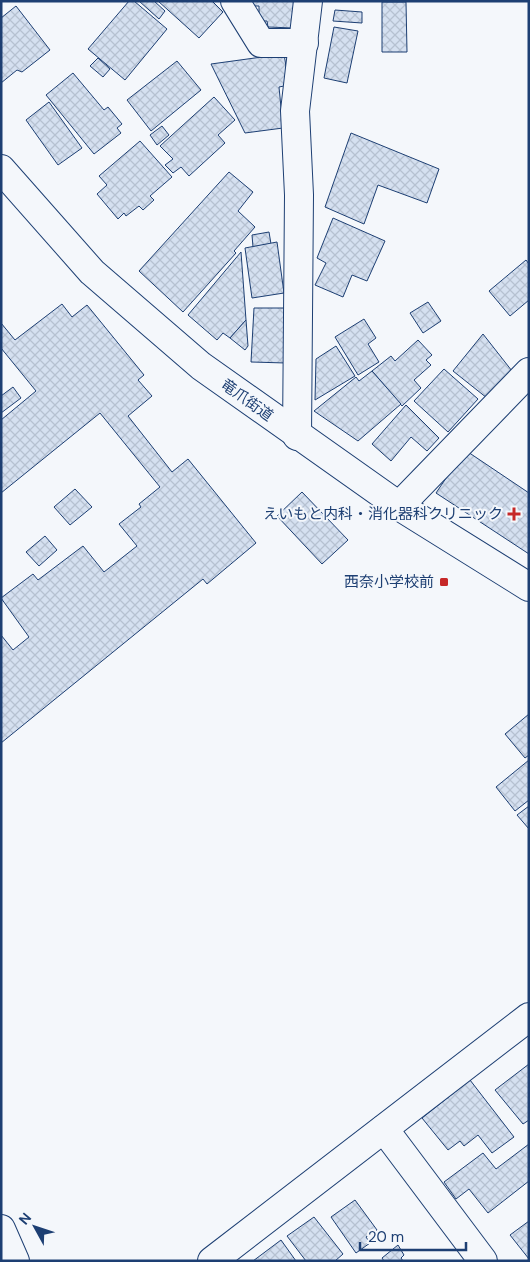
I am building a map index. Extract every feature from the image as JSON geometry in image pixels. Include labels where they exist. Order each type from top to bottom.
[{"type":"street","points":[[235,1],[261,42],[304,43]]},
{"type":"street","points":[[297,436],[299,196],[295,111],[308,1]]},
{"type":"street","name":"竜爪街道","points":[[1,169],[92,272],[201,366],[297,436],[399,506],[529,587]]},
{"type":"street","points":[[399,506],[529,372]]},
{"type":"street","points":[[212,1261],[529,1017]]},
{"type":"street","points":[[384,1128],[483,1261]]},
{"type":"street","points":[[1,1229],[15,1261]]},
{"type":"building","points":[[129,1],[134,1],[167,29],[125,80],[88,49]]},
{"type":"building","points":[[139,1],[154,1],[165,11],[159,19]]},
{"type":"building","points":[[158,1],[212,1],[223,12],[199,38]]},
{"type":"building","points":[[250,1],[298,1],[293,28],[268,27],[267,21],[259,21],[259,6],[250,6]]},
{"type":"building","points":[[382,2],[406,2],[407,52],[382,52]]},
{"type":"building","points":[[16,6],[50,50],[22,72],[17,70],[1,83],[1,18]]},
{"type":"building","points":[[335,10],[362,12],[362,23],[333,21]]},
{"type":"building","points":[[334,27],[358,31],[347,83],[324,78]]},
{"type":"building","points":[[284,54],[289,85],[279,87],[283,128],[245,133],[211,64]]},
{"type":"building","points":[[98,58],[110,69],[103,77],[90,66]]},
{"type":"building","points":[[177,61],[201,90],[151,131],[127,100]]},
{"type":"building","points":[[73,73],[104,110],[108,107],[122,124],[117,128],[121,133],[94,154],[46,95]]},
{"type":"building","points":[[214,97],[235,120],[218,135],[225,143],[189,176],[181,167],[173,173],[165,165],[173,159],[160,146]]},
{"type":"building","points":[[49,102],[82,148],[58,165],[26,120]]},
{"type":"building","points":[[162,126],[169,135],[157,145],[150,135]]},
{"type":"building","points":[[351,133],[439,169],[427,203],[378,185],[364,224],[325,207]]},
{"type":"building","points":[[140,141],[172,177],[150,196],[154,200],[143,210],[139,206],[126,216],[124,213],[118,219],[97,194],[107,185],[99,176]]},
{"type":"building","points":[[229,172],[253,192],[238,211],[255,227],[234,251],[236,253],[183,312],[139,271]]},
{"type":"building","points":[[333,218],[385,241],[367,281],[352,275],[343,297],[315,285],[326,263],[317,258]]},
{"type":"building","points":[[269,232],[271,244],[253,247],[252,235]]},
{"type":"building","points":[[277,242],[284,293],[252,298],[245,248]]},
{"type":"building","points":[[241,252],[246,320],[230,338],[223,333],[217,340],[188,315]]},
{"type":"building","points":[[526,260],[529,264],[529,300],[510,316],[489,291]]},
{"type":"building","points":[[428,302],[441,321],[423,333],[410,313]]},
{"type":"building","points":[[62,304],[72,317],[87,305],[144,375],[138,380],[152,396],[128,416],[172,472],[188,459],[256,543],[207,584],[203,579],[1,743],[1,635],[13,650],[29,637],[1,598],[33,574],[38,580],[83,546],[104,572],[137,546],[119,524],[141,507],[139,504],[160,487],[100,413],[1,493],[1,420],[36,391],[1,348],[1,323],[15,340]]},
{"type":"building","points":[[254,308],[288,308],[286,363],[251,362]]},
{"type":"building","points":[[364,319],[376,338],[368,344],[379,362],[358,375],[335,337]]},
{"type":"building","points":[[246,320],[248,346],[245,350],[230,338]]},
{"type":"building","points":[[483,334],[512,371],[487,398],[453,371]]},
{"type":"building","points":[[418,340],[432,355],[426,360],[431,365],[414,380],[421,388],[402,406],[372,371],[391,356],[395,361]]},
{"type":"building","points":[[336,346],[355,376],[315,400],[316,359]]},
{"type":"building","points":[[444,369],[478,399],[448,432],[414,401]]},
{"type":"building","points":[[372,371],[401,404],[358,441],[314,411],[356,377],[359,381]]},
{"type":"building","points":[[13,387],[21,398],[1,413],[1,396]]},
{"type":"building","points":[[406,405],[439,438],[427,451],[411,437],[391,461],[372,444]]},
{"type":"building","points":[[465,450],[529,493],[529,554],[436,493]]},
{"type":"building","points":[[75,489],[92,507],[70,525],[54,507]]},
{"type":"building","points":[[302,492],[348,540],[322,564],[277,516]]},
{"type":"building","points":[[45,536],[57,550],[39,566],[26,552]]},
{"type":"building","points":[[529,714],[529,755],[525,758],[505,734]]},
{"type":"building","points":[[529,760],[529,800],[515,811],[496,787]]},
{"type":"building","points":[[529,806],[529,829],[517,815]]},
{"type":"building","points":[[529,1064],[529,1120],[523,1124],[495,1090]]},
{"type":"building","points":[[470,1080],[514,1137],[492,1153],[478,1135],[464,1146],[460,1141],[448,1150],[422,1118]]},
{"type":"building","points":[[529,1144],[529,1181],[488,1213],[469,1189],[456,1199],[444,1182],[483,1153],[496,1169]]},
{"type":"building","points":[[355,1200],[377,1230],[366,1237],[370,1243],[356,1253],[331,1217]]},
{"type":"building","points":[[314,1217],[343,1254],[335,1261],[306,1261],[287,1236]]},
{"type":"building","points":[[529,1221],[529,1259],[510,1235]]},
{"type":"building","points":[[281,1240],[296,1261],[253,1261]]},
{"type":"building","points":[[398,1245],[404,1255],[401,1258],[403,1261],[384,1261],[382,1258]]},
{"type":"place","name":"えいもと内科・消化器科クリニック","points":[[514,514]]},
{"type":"place","name":"西奈小学校前","points":[[444,582]]}]
